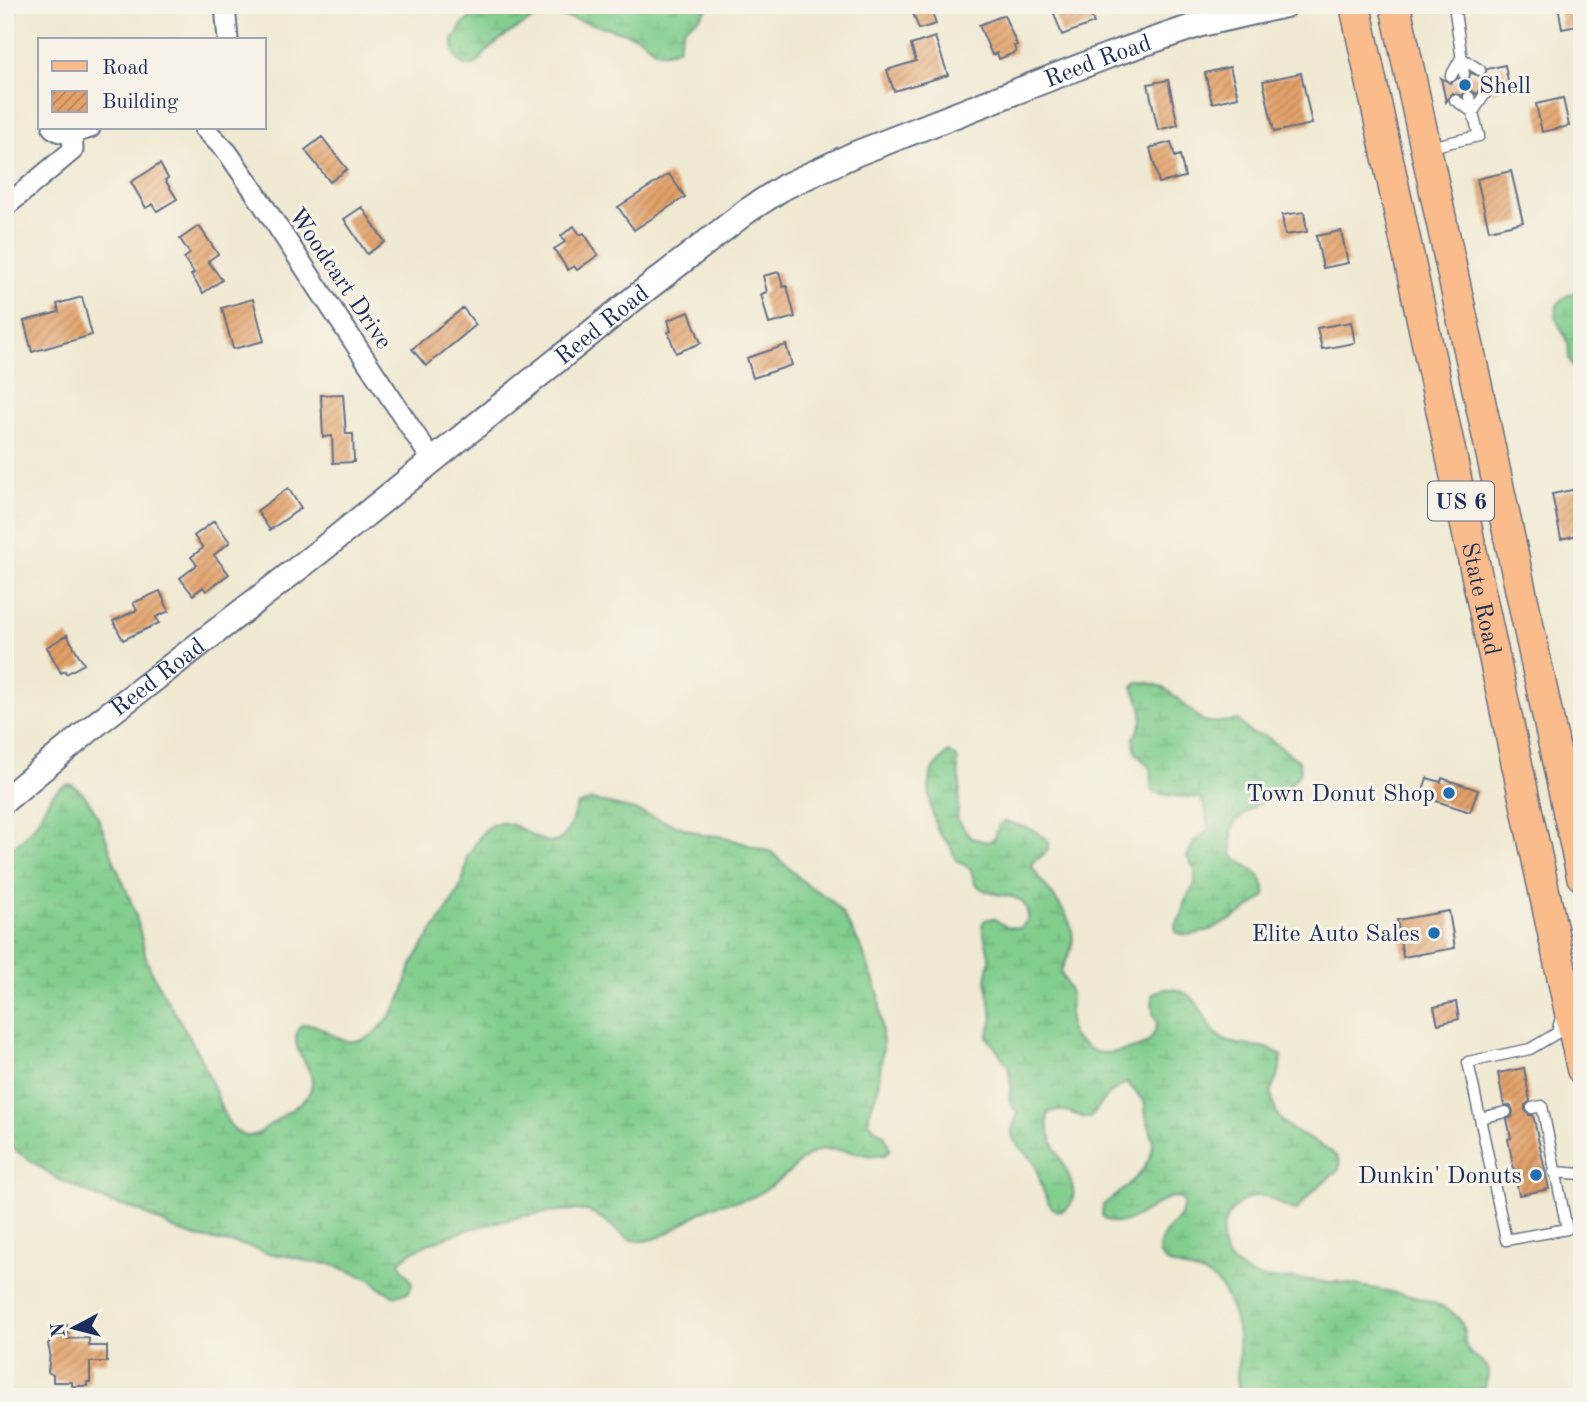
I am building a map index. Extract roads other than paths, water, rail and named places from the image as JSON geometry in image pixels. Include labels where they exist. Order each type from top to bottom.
[{"type":"main road","name":"State Road","points":[[1355,5],[1582,1069]]},
{"type":"main road","name":"State Road","points":[[1395,5],[1582,876]]},
{"type":"street","points":[[225,5],[228,38]]},
{"type":"street","name":"Reed Road","points":[[5,800],[100,721],[319,552],[632,300],[747,211],[784,187],[855,154],[1110,55],[1201,24],[1260,8],[1285,5]]},
{"type":"street","points":[[5,207],[73,150],[72,130]]},
{"type":"street","name":"Woodcart Drive","points":[[208,130],[252,188],[432,460]]},
{"type":"lane","points":[[1454,5],[1464,74]]},
{"type":"lane","points":[[1461,58],[1480,70]]},
{"type":"lane","points":[[1451,76],[1461,58]]},
{"type":"lane","points":[[1473,112],[1485,94]]},
{"type":"lane","points":[[1426,148],[1479,136],[1469,97]]},
{"type":"lane","points":[[1455,100],[1473,112]]},
{"type":"lane","points":[[1532,1108],[1542,1106],[1567,1229],[1506,1240],[1468,1062],[1530,1049],[1557,1033],[1566,996]]},
{"type":"lane","points":[[1480,1118],[1506,1112]]},
{"type":"lane","points":[[1554,1172],[1582,1174]]},
{"type":"place","name":"Shell","points":[[1465,85]]},
{"type":"place","name":"Town Donut Shop","points":[[1449,793]]},
{"type":"place","name":"Elite Auto Sales","points":[[1434,933]]},
{"type":"place","name":"Dunkin' Donuts","points":[[1536,1175]]}]
